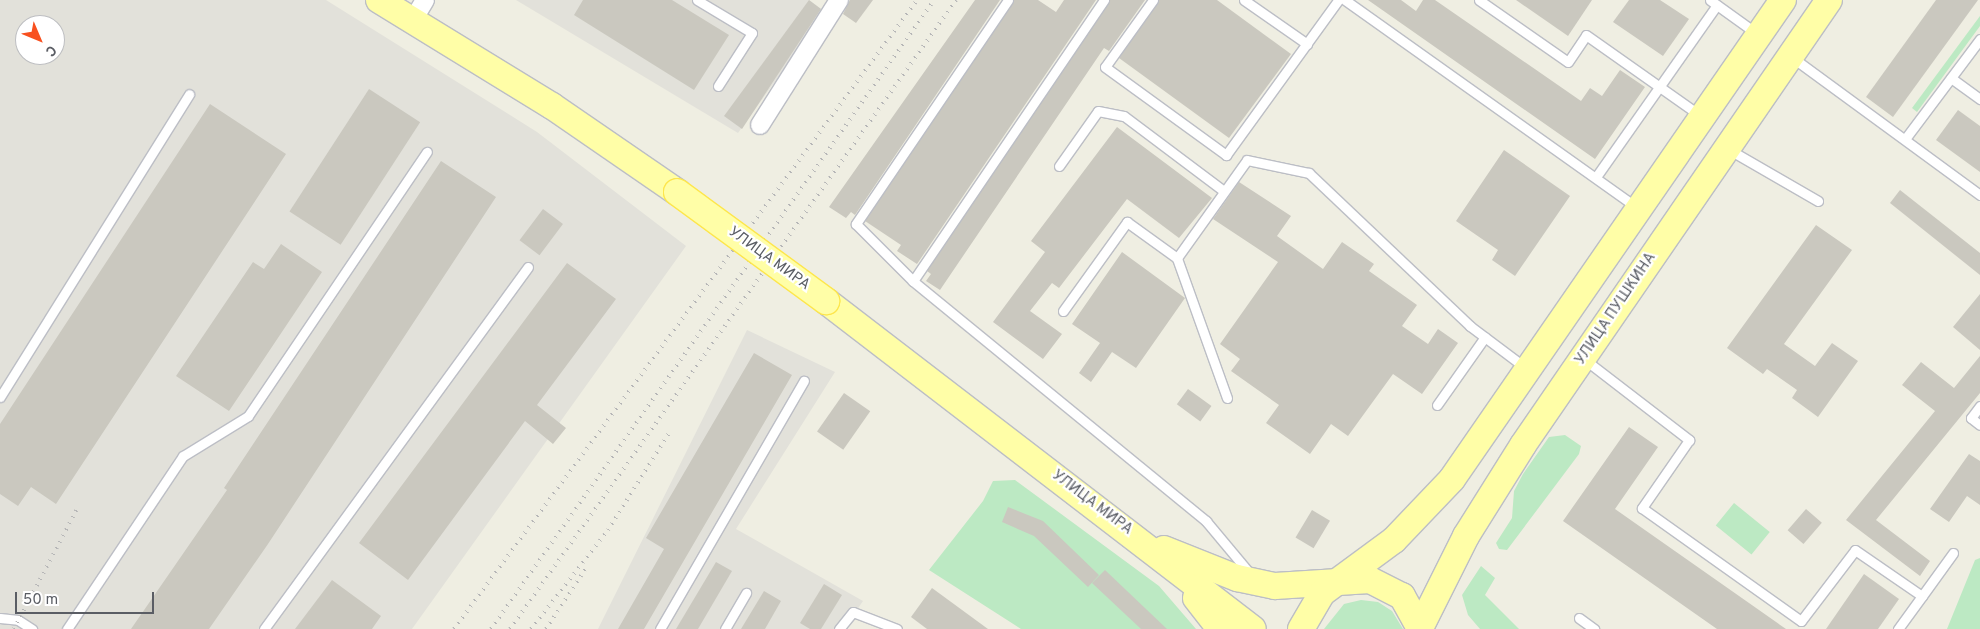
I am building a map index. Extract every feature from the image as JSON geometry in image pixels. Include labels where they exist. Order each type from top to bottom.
[{"type":"main road","name":"УЛИЦА МИРА","points":[[379,0],[419,10],[552,106],[677,192],[826,301],[1142,541]]},
{"type":"main road","points":[[1301,629],[1312,604],[1394,540],[1435,500],[1530,371],[1702,116],[1783,0]]},
{"type":"main road","name":"УЛИЦА ПУШКИНА","points":[[1420,629],[1486,502],[1582,358],[1829,0]]},
{"type":"main road","points":[[1142,541],[1258,582],[1334,585],[1370,580],[1388,586],[1413,610],[1420,629]]},
{"type":"main road","points":[[1142,541],[1220,629]]},
{"type":"main road","points":[[1142,541],[1253,629]]},
{"type":"street","points":[[760,125],[839,0]]},
{"type":"lane","points":[[697,0],[752,33],[718,86]]},
{"type":"lane","points":[[1008,0],[856,224],[913,281],[1206,521],[1258,582]]},
{"type":"lane","points":[[913,281],[1104,0]]},
{"type":"lane","points":[[1153,0],[1104,67],[1226,155],[1338,0]]},
{"type":"lane","points":[[1244,0],[1306,44]]},
{"type":"lane","points":[[1345,0],[1640,210]]},
{"type":"lane","points":[[1479,0],[1568,62],[1586,35],[1702,116]]},
{"type":"lane","points":[[1596,177],[1660,87],[1714,2],[1759,35]]},
{"type":"lane","points":[[1905,139],[1980,38]]},
{"type":"lane","points":[[1790,56],[1980,195]]},
{"type":"lane","points":[[1951,78],[1980,99]]},
{"type":"lane","points":[[0,397],[189,94]]},
{"type":"lane","points":[[1058,166],[1098,111],[1124,116],[1224,192]]},
{"type":"lane","points":[[1726,148],[1818,200]]},
{"type":"lane","points":[[67,629],[183,456],[248,416],[427,152]]},
{"type":"lane","points":[[1177,258],[1246,160],[1309,173],[1485,337],[1530,371]]},
{"type":"lane","points":[[1063,311],[1127,222],[1177,258],[1227,398]]},
{"type":"lane","points":[[264,629],[528,266]]},
{"type":"lane","points":[[1437,405],[1485,337]]},
{"type":"lane","points":[[1582,358],[1690,440],[1642,508],[1801,621],[1855,550],[1922,596]]},
{"type":"lane","points":[[660,629],[804,381]]},
{"type":"lane","points":[[1980,406],[1971,418],[1980,425]]},
{"type":"lane","points":[[1898,629],[1953,553]]},
{"type":"lane","points":[[725,629],[746,592]]},
{"type":"lane","points":[[839,629],[853,612],[897,629]]},
{"type":"lane","points":[[0,618],[18,620],[32,629]]},
{"type":"lane","points":[[1579,618],[1594,629]]},
{"type":"shaded area","points":[[0,0],[326,0],[537,132],[686,246],[412,629],[0,629]]},
{"type":"shaded area","points":[[516,0],[809,0],[825,12],[738,133]]},
{"type":"shaded area","points":[[747,330],[835,372],[736,529],[863,601],[844,629],[598,629]]},
{"type":"green space","points":[[1980,16],[1980,26],[1917,112],[1912,108]]},
{"type":"green space","points":[[1565,435],[1581,446],[1579,454],[1507,550],[1499,549],[1496,543],[1512,518],[1514,491],[1523,474],[1549,437]]},
{"type":"green space","points":[[1015,480],[1159,586],[1196,629],[1021,629],[929,570],[983,501],[993,481]]},
{"type":"green space","points":[[1734,503],[1770,532],[1751,554],[1716,526]]},
{"type":"green space","points":[[1980,558],[1980,629],[1947,629],[1975,560]]},
{"type":"green space","points":[[1481,566],[1495,578],[1485,595],[1519,629],[1480,629],[1468,615],[1462,595]]},
{"type":"green space","points":[[1361,600],[1378,602],[1392,611],[1403,629],[1324,629],[1344,604]]},
{"type":"building","points":[[583,0],[672,0],[729,35],[694,90],[574,15]]},
{"type":"building","points":[[809,0],[821,9],[742,129],[724,116]]},
{"type":"building","points":[[850,0],[873,0],[856,23],[843,14]]},
{"type":"building","points":[[975,0],[1000,0],[855,215],[851,212],[846,218],[829,207]]},
{"type":"building","points":[[1014,0],[1038,0],[1056,12],[1064,0],[1096,0],[917,264],[897,251],[901,245],[865,221]]},
{"type":"building","points":[[1110,0],[1145,0],[1109,51],[1104,48],[940,290],[926,281],[931,274],[927,271]]},
{"type":"building","points":[[1159,0],[1217,0],[1291,54],[1229,138],[1119,58]]},
{"type":"building","points":[[1368,0],[1401,0],[1416,11],[1423,0],[1435,0],[1581,101],[1590,88],[1602,96],[1620,70],[1645,87],[1595,159]]},
{"type":"building","points":[[1516,0],[1592,0],[1568,36]]},
{"type":"building","points":[[1629,0],[1660,0],[1689,19],[1663,56],[1613,22]]},
{"type":"building","points":[[1936,0],[1978,0],[1893,117],[1866,97]]},
{"type":"building","points":[[369,89],[420,122],[341,245],[289,211]]},
{"type":"building","points":[[210,104],[286,154],[56,504],[31,487],[18,506],[0,494],[0,424]]},
{"type":"building","points":[[1958,110],[1980,126],[1980,172],[1936,140]]},
{"type":"building","points":[[1117,127],[1212,198],[1179,238],[1127,199],[1059,288],[1052,283],[1030,311],[1062,334],[1043,359],[993,322],[1045,252],[1031,241]]},
{"type":"building","points":[[1504,150],[1570,196],[1515,276],[1492,260],[1498,250],[1456,221]]},
{"type":"building","points":[[441,161],[496,197],[268,544],[209,629],[131,629],[227,490],[224,488]]},
{"type":"building","points":[[1239,182],[1291,216],[1277,236],[1323,269],[1342,242],[1374,264],[1369,271],[1417,305],[1402,326],[1428,344],[1438,329],[1458,343],[1422,394],[1393,374],[1348,436],[1331,424],[1310,454],[1266,423],[1279,405],[1231,371],[1240,359],[1220,344],[1278,262],[1213,219]]},
{"type":"building","points":[[1900,190],[1980,253],[1980,275],[1890,203]]},
{"type":"building","points":[[543,209],[563,224],[539,255],[520,240]]},
{"type":"building","points":[[1816,225],[1852,250],[1784,344],[1815,366],[1832,343],[1858,361],[1818,417],[1792,398],[1797,390],[1767,369],[1763,374],[1727,348]]},
{"type":"building","points":[[281,244],[322,272],[229,411],[176,376],[253,262],[264,269]]},
{"type":"building","points":[[1122,252],[1185,298],[1136,368],[1112,352],[1091,382],[1079,373],[1100,343],[1072,324]]},
{"type":"building","points":[[567,263],[616,299],[537,405],[566,428],[553,444],[525,421],[408,580],[359,543]]},
{"type":"building","points":[[1980,294],[1980,350],[1953,327]]},
{"type":"building","points":[[754,353],[792,375],[644,629],[618,629],[664,549],[646,538]]},
{"type":"building","points":[[1980,356],[1980,393],[1876,520],[1930,561],[1920,576],[1846,520],[1935,411],[1902,385],[1921,362],[1954,388]]},
{"type":"building","points":[[1188,389],[1211,406],[1200,421],[1177,404]]},
{"type":"building","points":[[844,393],[870,411],[843,450],[817,432]]},
{"type":"building","points":[[1629,427],[1658,447],[1615,509],[1786,629],[1717,629],[1563,521]]},
{"type":"building","points":[[1969,454],[1980,461],[1980,505],[1967,496],[1949,522],[1930,509]]},
{"type":"building","points":[[1008,507],[1043,521],[1099,575],[1088,587],[1034,536],[1002,522]]},
{"type":"building","points":[[1806,509],[1822,523],[1803,544],[1788,530]]},
{"type":"building","points":[[1312,510],[1330,521],[1314,548],[1296,537]]},
{"type":"building","points":[[716,562],[732,571],[698,629],[676,629]]},
{"type":"building","points":[[1105,570],[1167,629],[1141,629],[1092,583]]},
{"type":"building","points":[[1864,574],[1899,599],[1878,629],[1826,629]]},
{"type":"building","points":[[332,580],[381,616],[372,629],[295,629]]},
{"type":"building","points":[[824,584],[842,595],[821,629],[810,629],[800,623]]},
{"type":"building","points":[[932,588],[988,629],[927,629],[911,617]]},
{"type":"building","points":[[764,591],[781,601],[765,629],[741,629]]},
{"type":"railway","points":[[454,629],[917,0]]},
{"type":"railway","points":[[491,629],[934,0]]},
{"type":"railway","points":[[510,629],[956,0]]},
{"type":"railway","points":[[531,629],[608,530],[669,433]]},
{"type":"railway","points":[[14,629],[78,507]]},
{"type":"railway","points":[[546,629],[586,568]]}]
